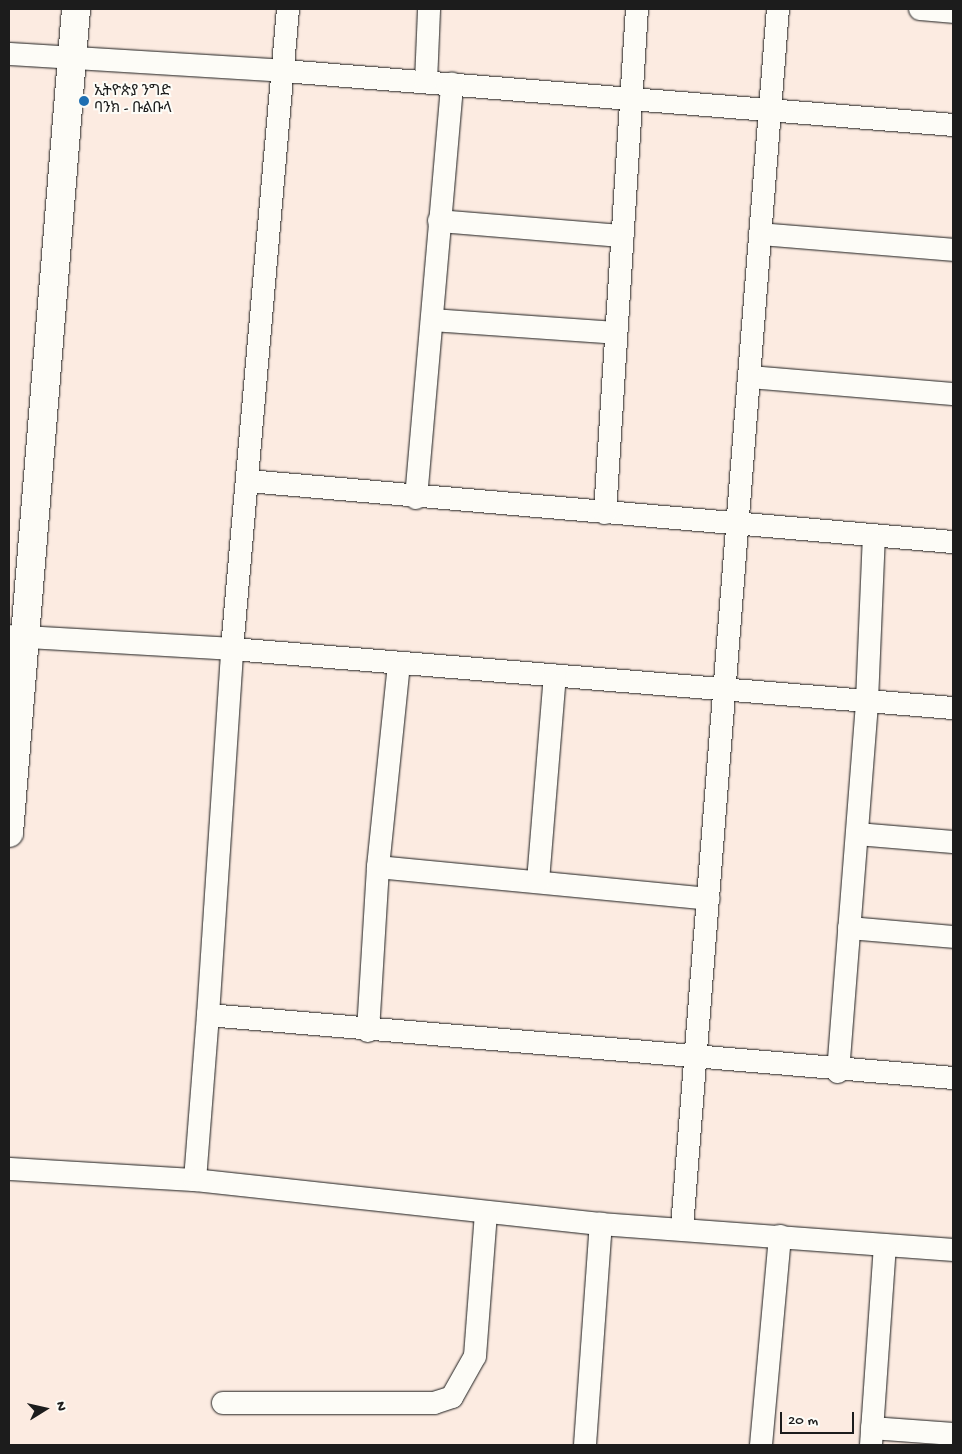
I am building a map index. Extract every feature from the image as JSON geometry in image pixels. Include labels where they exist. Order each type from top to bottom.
[{"type":"main road","points":[[9,834],[16,637],[76,9]]},
{"type":"street","points":[[195,1180],[232,649],[288,9]]},
{"type":"street","points":[[426,82],[429,9]]},
{"type":"street","points":[[605,513],[622,236],[633,99],[637,9]]},
{"type":"street","points":[[682,1228],[778,9]]},
{"type":"street","points":[[920,9],[953,12]]},
{"type":"street","points":[[9,54],[72,60],[284,71],[953,125]]},
{"type":"street","points":[[416,498],[452,84]]},
{"type":"street","points":[[439,221],[622,236]]},
{"type":"street","points":[[760,234],[953,250]]},
{"type":"street","points":[[432,320],[616,333]]},
{"type":"street","points":[[749,377],[953,394]]},
{"type":"street","points":[[248,481],[416,498],[953,542]]},
{"type":"street","points":[[838,1072],[867,701],[874,536]]},
{"type":"street","points":[[16,637],[232,649],[953,708]]},
{"type":"street","points":[[368,1032],[378,867],[399,663]]},
{"type":"street","points":[[538,881],[554,676]]},
{"type":"street","points":[[857,834],[953,842]]},
{"type":"street","points":[[378,867],[538,881],[708,899]]},
{"type":"street","points":[[849,928],[953,937]]},
{"type":"street","points":[[208,1015],[368,1032],[696,1060],[838,1072],[953,1078]]},
{"type":"street","points":[[9,1169],[195,1180],[601,1224],[682,1228],[953,1250]]},
{"type":"street","points":[[222,1403],[434,1403],[452,1397],[475,1356],[486,1212]]},
{"type":"street","points":[[584,1445],[601,1224]]},
{"type":"street","points":[[761,1445],[780,1236]]},
{"type":"street","points":[[885,1245],[871,1437],[953,1434]]},
{"type":"place","name":"ኢትዮጵያ ንግድ ባንክ - ቡልቡላ","points":[[84,101]]}]
